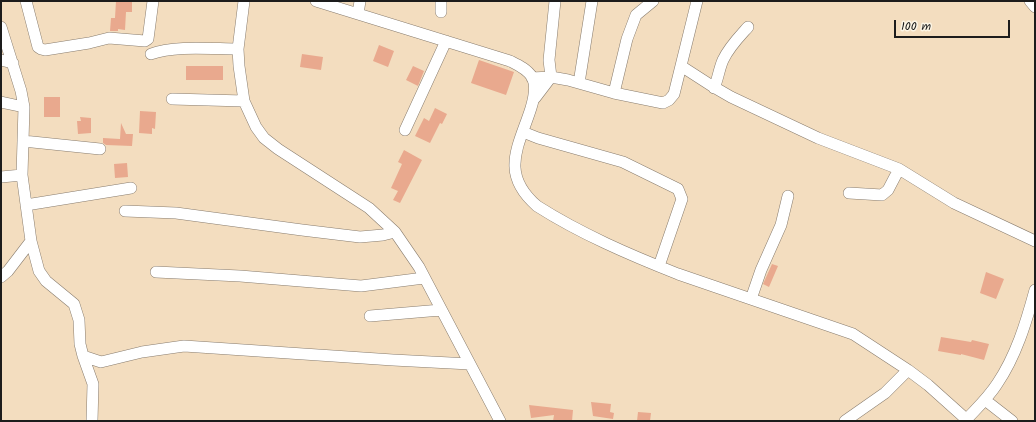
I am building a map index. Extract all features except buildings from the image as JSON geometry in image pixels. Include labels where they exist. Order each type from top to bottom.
[{"type":"street","points":[[26,1],[38,47],[45,50],[89,43],[108,38],[146,41],[148,39],[153,1]]},
{"type":"street","points":[[244,1],[238,49],[239,66],[244,101],[256,127],[264,138],[293,159],[369,208],[395,232],[419,267],[500,421]]},
{"type":"street","points":[[316,1],[510,61],[522,68],[532,78],[535,98]]},
{"type":"street","points":[[358,14],[360,1]]},
{"type":"street","points":[[441,1],[441,12]]},
{"type":"street","points":[[555,1],[549,60],[551,77],[535,98],[516,151],[515,172],[518,182],[530,199],[547,212],[591,236],[659,266],[853,334],[928,385],[965,420],[985,400],[997,385],[1011,360],[1025,324],[1035,290]]},
{"type":"street","points":[[579,83],[592,1]]},
{"type":"street","points":[[614,93],[627,39],[636,15],[653,1]]},
{"type":"street","points":[[532,78],[551,77],[614,93],[663,103],[669,100],[674,94],[697,1]]},
{"type":"street","points":[[1030,1],[1035,6]]},
{"type":"street","points":[[714,88],[718,79],[722,61],[733,43],[748,26]]},
{"type":"street","points":[[1,27],[13,63],[24,107],[22,175],[31,241],[40,271],[46,281],[74,304],[79,320],[80,344],[93,384],[92,421]]},
{"type":"street","points":[[405,130],[446,41]]},
{"type":"street","points":[[151,54],[188,49],[238,49]]},
{"type":"street","points":[[1,60],[13,63]]},
{"type":"street","points":[[681,66],[714,88],[818,138],[899,169],[954,203],[1035,241]]},
{"type":"street","points":[[172,99],[244,101]]},
{"type":"street","points":[[1,102],[24,107]]},
{"type":"street","points":[[523,132],[565,146],[623,162],[678,189],[682,199],[659,266]]},
{"type":"street","points":[[22,141],[100,149]]},
{"type":"street","points":[[849,193],[882,196],[888,190],[899,169]]},
{"type":"street","points":[[1,177],[22,175]]},
{"type":"street","points":[[26,205],[131,188]]},
{"type":"street","points":[[751,299],[761,270],[781,225],[788,196]]},
{"type":"street","points":[[125,211],[176,213],[360,237],[383,236],[395,232]]},
{"type":"street","points":[[1,277],[8,271],[31,241]]},
{"type":"street","points":[[156,272],[240,276],[361,286],[424,278]]},
{"type":"street","points":[[370,316],[441,310]]},
{"type":"street","points":[[83,356],[101,362],[142,352],[184,346],[470,364]]},
{"type":"street","points":[[845,421],[882,396],[908,370]]},
{"type":"street","points":[[985,400],[1012,421]]}]
